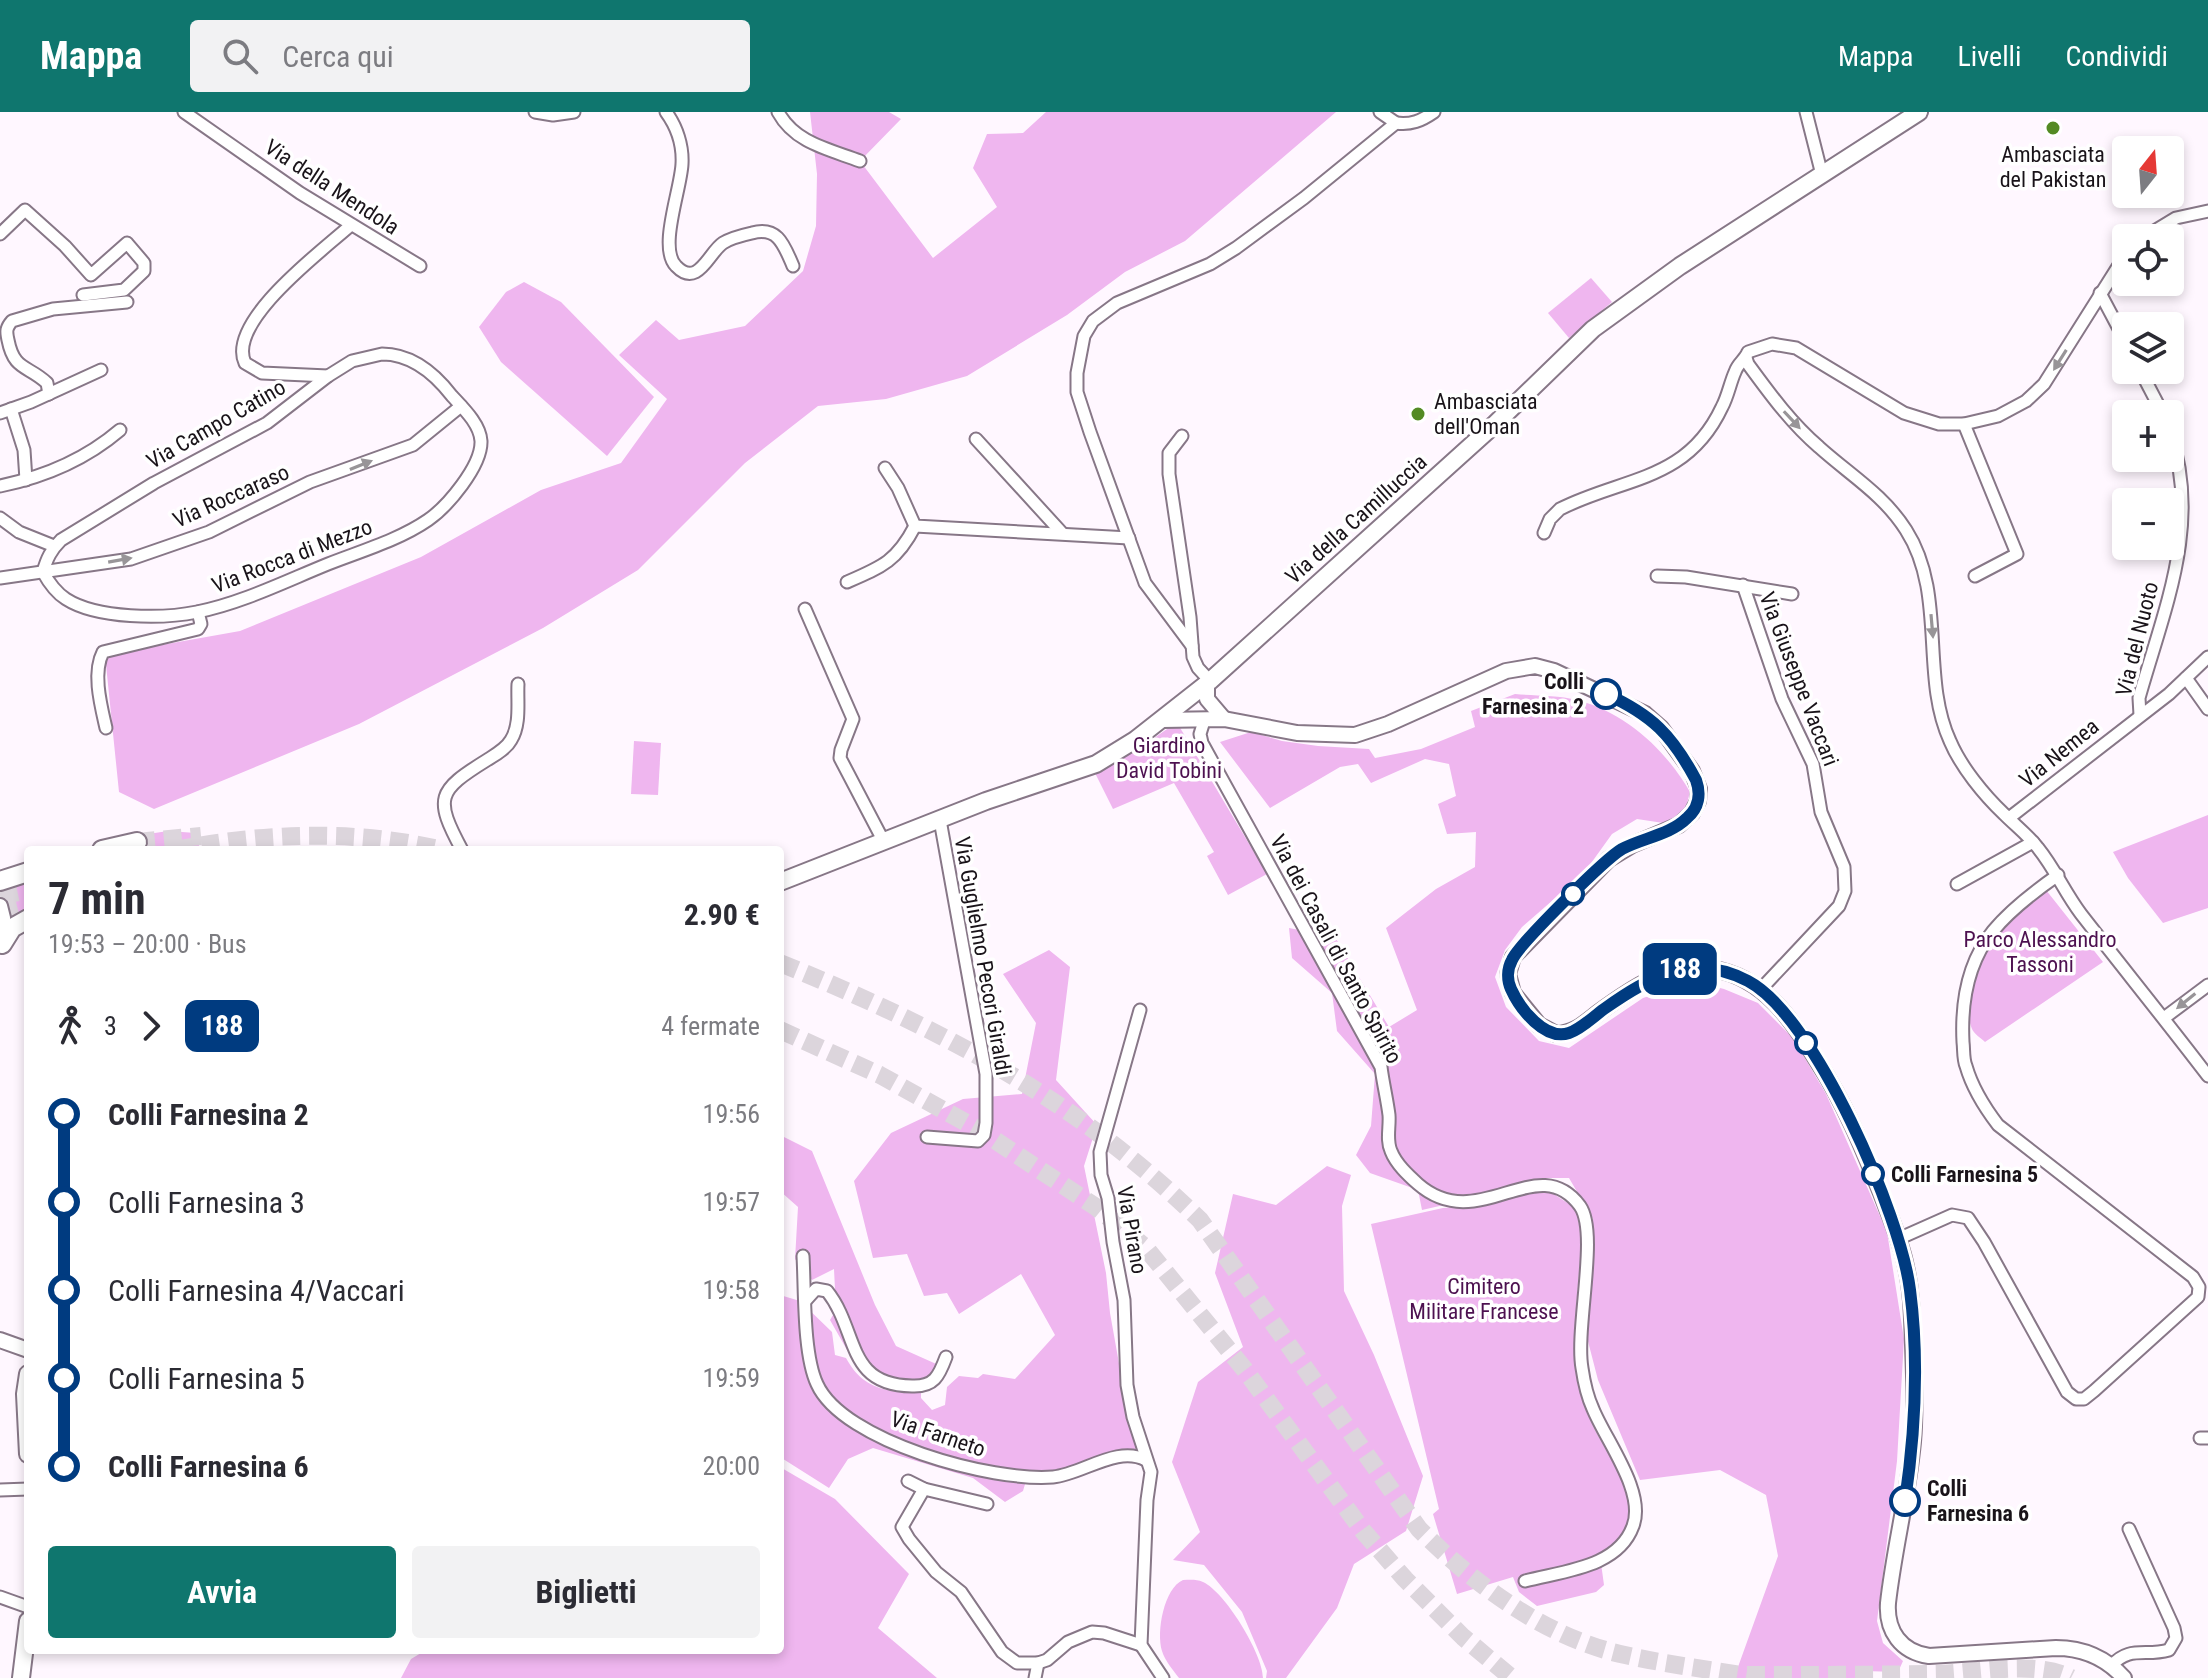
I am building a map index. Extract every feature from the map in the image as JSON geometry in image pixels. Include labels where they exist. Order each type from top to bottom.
[{"type":"highway","points":[[120,846],[137,842]]},
{"type":"highway","points":[[0,881],[24,873]]},
{"type":"highway","points":[[1,947],[12,928],[24,921]]},
{"type":"main road","name":"Via della Camilluccia","points":[[784,880],[1096,764],[1121,750],[1208,682],[1495,424],[1593,329],[1680,266],[1919,112]]},
{"type":"main road","points":[[21,1678],[24,1654]]},
{"type":"street","name":"Via della Mendola","points":[[184,112],[282,181],[420,266]]},
{"type":"street","points":[[535,112],[553,115],[574,112]]},
{"type":"street","points":[[666,112],[676,131],[682,153],[670,237],[669,254],[675,265],[685,272],[696,272],[706,265],[724,242],[761,230],[779,237],[793,266]]},
{"type":"street","points":[[778,112],[799,138],[860,161]]},
{"type":"street","points":[[1380,112],[1396,123],[1408,124],[1425,119],[1434,112]]},
{"type":"street","points":[[1806,112],[1822,175]]},
{"type":"street","points":[[1192,646],[1151,594],[1077,392],[1077,373],[1088,328],[1099,314],[1117,303],[1210,264],[1236,248],[1304,198],[1396,123]]},
{"type":"street","points":[[0,234],[25,210],[65,246],[91,275],[127,243],[144,263],[144,271],[124,290],[83,295]]},
{"type":"street","points":[[2166,224],[2176,218],[2208,211]]},
{"type":"street","points":[[328,376],[257,372],[245,363],[241,349],[247,332],[273,297],[351,225]]},
{"type":"street","points":[[1544,533],[1550,519],[1560,509],[1654,475],[1694,446],[1717,416],[1737,367],[1748,352],[1759,347],[1790,345],[1910,416],[1939,424],[1964,424],[2004,414],[2033,396],[2053,372],[2112,275]]},
{"type":"street","points":[[2100,293],[2112,316]]},
{"type":"street","points":[[49,394],[47,383],[20,366],[11,354],[6,331],[12,321],[53,309],[127,302]]},
{"type":"street","name":"Via Campo Catino","points":[[54,546],[154,483],[267,423],[328,376],[360,359],[382,354],[396,355],[435,376],[461,406]]},
{"type":"street","points":[[1746,358],[1790,419],[1822,450],[1879,496],[1911,539],[1929,594],[1944,726],[1961,761],[2033,842],[2058,875],[2075,906],[2208,1076]]},
{"type":"street","points":[[26,480],[23,444],[6,411],[101,370]]},
{"type":"street","name":"Via Roccaraso","points":[[0,578],[131,559],[209,532],[310,482],[413,445],[461,406]]},
{"type":"street","name":"Via Rocca di Mezzo","points":[[43,572],[58,594],[76,604],[92,610],[156,616],[198,612],[385,542],[436,514],[456,492],[475,462],[481,445],[475,425],[461,406]]},
{"type":"street","points":[[1964,424],[2017,554],[1975,576]]},
{"type":"street","points":[[0,486],[26,480],[88,455],[120,430]]},
{"type":"street","points":[[1182,436],[1171,449],[1168,460],[1192,646],[1195,665],[1208,682],[1207,699],[1224,719]]},
{"type":"street","points":[[976,439],[1062,533]]},
{"type":"street","points":[[885,468],[915,526]]},
{"type":"street","name":"Via del Nuoto","points":[[2140,715],[2139,698],[2176,569],[2184,524],[2179,472]]},
{"type":"street","points":[[0,518],[19,532],[54,546],[43,572]]},
{"type":"street","points":[[915,526],[1129,538]]},
{"type":"street","points":[[847,582],[888,564],[915,526]]},
{"type":"street","points":[[1657,576],[1686,577],[1792,594]]},
{"type":"street","name":"Via Giuseppe Vaccari","points":[[1743,585],[1785,707],[1813,764],[1821,812],[1846,876],[1844,894],[1836,909],[1761,989]]},
{"type":"street","points":[[805,609],[853,719],[840,758],[884,842]]},
{"type":"street","points":[[106,728],[98,667],[103,652],[198,629],[201,624],[198,612]]},
{"type":"street","name":"Via Nemea","points":[[2009,818],[2186,678],[2208,657]]},
{"type":"street","points":[[1162,720],[1224,719],[1297,733],[1355,735],[1388,724],[1489,678],[1526,667],[1554,671],[1635,707],[1661,728],[1692,771],[1699,789],[1695,808],[1679,825],[1632,845],[1609,859],[1516,952],[1509,968],[1510,986],[1533,1019],[1556,1034],[1575,1030],[1639,986],[1676,970],[1716,969],[1737,976],[1761,989],[1778,1006],[1834,1087],[1898,1239],[1911,1293],[1915,1414],[1888,1603],[1889,1622],[1894,1634],[1909,1650],[1925,1655],[2069,1648],[2088,1653],[2111,1666],[2124,1678]]},
{"type":"street","points":[[2186,678],[2208,709]]},
{"type":"street","points":[[460,846],[443,806],[445,795],[457,779],[509,743],[517,724],[518,684]]},
{"type":"street","name":"Via dei Casali di Santo Spirito","points":[[1204,721],[1200,734],[1202,743],[1381,1067],[1389,1117],[1389,1147],[1401,1166],[1431,1194],[1458,1203],[1480,1201],[1535,1184],[1553,1186],[1578,1203],[1586,1219],[1588,1234],[1580,1333],[1581,1362],[1593,1410],[1633,1493],[1636,1517],[1625,1542],[1609,1557],[1525,1581]]},
{"type":"street","name":"Via Guglielmo Pecori Giraldi","points":[[927,1137],[978,1141],[984,1135],[986,1123],[986,1074],[940,820]]},
{"type":"street","points":[[1957,884],[2033,842]]},
{"type":"street","points":[[1898,1239],[1949,1216],[1968,1218],[1980,1234],[2067,1392],[2076,1399],[2084,1399],[2094,1391],[2198,1297],[2199,1287],[2193,1277],[2002,1129],[1983,1104],[1964,1064],[1963,1003],[1980,951],[1991,933],[2011,912],[2058,875]]},
{"type":"street","points":[[0,906],[3,918],[1,947]]},
{"type":"street","points":[[2164,1018],[2208,985]]},
{"type":"street","name":"Via Pirano","points":[[1140,1010],[1100,1152],[1101,1175],[1108,1198],[1124,1300],[1127,1385],[1133,1417],[1151,1472],[1141,1645]]},
{"type":"street","name":"Via Farneto","points":[[803,1256],[812,1370],[819,1390],[838,1411],[876,1434],[947,1463],[1029,1477],[1064,1475],[1118,1456],[1134,1455],[1146,1460]]},
{"type":"street","points":[[806,1300],[816,1289],[827,1291],[840,1309],[859,1361],[871,1374],[887,1384],[918,1387],[929,1384],[939,1376],[946,1357]]},
{"type":"street","points":[[3,1345],[24,1349]]},
{"type":"street","points":[[908,1481],[924,1489],[987,1504]]},
{"type":"street","points":[[0,1490],[24,1489]]},
{"type":"street","points":[[924,1489],[903,1524],[903,1531],[936,1572],[961,1592],[1005,1656],[1017,1663],[1038,1663],[1047,1660],[1068,1642],[1092,1632],[1115,1635],[1141,1645],[1163,1678]]},
{"type":"street","points":[[2111,1666],[2128,1653],[2169,1650],[2176,1638],[2129,1529]]},
{"type":"street","points":[[0,1597],[24,1606]]},
{"type":"street","points":[[1035,1678],[1038,1663]]},
{"type":"green space","points":[[810,112],[889,112],[901,119],[860,161],[933,258],[997,207],[973,168],[987,134],[1023,133],[1046,112],[1336,112],[1185,241],[1125,272],[1067,315],[967,376],[886,399],[818,406],[745,463],[638,570],[543,628],[359,724],[154,809],[119,792],[105,655],[240,631],[421,557],[541,490],[621,463],[667,399],[619,355],[656,320],[679,340],[745,326],[803,271],[816,226],[817,174]]},
{"type":"green space","points":[[1591,278],[1612,302],[1569,338],[1548,313]]},
{"type":"green space","points":[[524,282],[561,302],[654,397],[607,456],[501,362],[479,327],[506,292]]},
{"type":"green space","points":[[1515,694],[1570,698],[1612,714],[1628,723],[1656,748],[1690,792],[1685,811],[1670,824],[1637,819],[1612,834],[1584,873],[1522,927],[1505,950],[1495,977],[1506,1007],[1539,1041],[1569,1048],[1643,998],[1680,986],[1708,985],[1758,1003],[1793,1038],[1826,1094],[1887,1232],[1904,1339],[1897,1461],[1877,1621],[1883,1643],[1903,1661],[1898,1672],[1864,1671],[1859,1678],[1734,1678],[1778,1556],[1766,1495],[1720,1470],[1640,1480],[1598,1380],[1583,1322],[1593,1244],[1593,1219],[1569,1178],[1543,1178],[1492,1194],[1422,1210],[1418,1190],[1370,1173],[1356,1155],[1371,1126],[1375,1074],[1337,1031],[1332,993],[1292,958],[1289,928],[1335,937],[1389,1027],[1417,1010],[1386,928],[1436,889],[1475,867],[1476,832],[1447,834],[1438,804],[1456,796],[1449,764],[1425,759],[1371,783],[1358,764],[1340,767],[1270,808],[1220,742],[1251,732],[1282,741],[1369,749],[1375,758],[1421,749],[1475,727],[1471,711]]},
{"type":"green space","name":"Giardino David Tobini","points":[[1179,726],[1267,874],[1228,895],[1207,856],[1214,852],[1174,783],[1113,809],[1094,771],[1144,745],[1170,727]]},
{"type":"green space","points":[[634,741],[661,743],[658,795],[631,794]]},
{"type":"green space","points":[[2208,815],[2208,908],[2163,923],[2128,878],[2113,852]]},
{"type":"green space","points":[[168,831],[196,833],[199,846],[126,846],[135,836]]},
{"type":"green space","points":[[24,882],[24,916],[10,921],[0,891]]},
{"type":"green space","name":"Parco Alessandro Tassoni","points":[[2046,890],[2103,962],[1985,1042],[1972,1029],[1969,1019],[1972,983],[1981,959],[2003,927]]},
{"type":"green space","points":[[1049,950],[1070,967],[1056,1080],[1097,1125],[1084,1166],[1106,1273],[1130,1425],[1139,1453],[1075,1470],[1028,1474],[1023,1491],[1005,1502],[973,1478],[873,1448],[848,1459],[829,1488],[784,1460],[784,1296],[800,1301],[832,1332],[835,1355],[846,1358],[863,1379],[887,1390],[887,1377],[859,1371],[830,1320],[836,1310],[834,1269],[812,1280],[795,1259],[798,1207],[784,1195],[784,1137],[812,1151],[875,1305],[896,1346],[943,1367],[921,1388],[921,1398],[932,1410],[945,1405],[947,1387],[959,1376],[978,1378],[983,1374],[1015,1379],[1055,1335],[1021,1274],[959,1314],[947,1293],[924,1296],[907,1254],[873,1258],[854,1181],[891,1133],[963,1099],[1022,1094],[1036,1023],[1003,974]]},
{"type":"green space","points":[[1327,1166],[1351,1175],[1342,1206],[1344,1291],[1374,1355],[1423,1476],[1406,1531],[1354,1564],[1337,1608],[1286,1678],[1266,1678],[1267,1671],[1242,1612],[1204,1565],[1173,1560],[1200,1532],[1172,1462],[1198,1382],[1243,1347],[1215,1273],[1233,1194],[1276,1205]]},
{"type":"green space","name":"Cimitero Militare Francese","points":[[1536,1190],[1552,1193],[1574,1207],[1581,1224],[1583,1240],[1575,1324],[1577,1374],[1585,1407],[1624,1485],[1629,1504],[1628,1523],[1619,1540],[1600,1556],[1604,1585],[1596,1592],[1537,1606],[1519,1592],[1513,1577],[1457,1594],[1433,1514],[1439,1509],[1371,1224],[1443,1208],[1486,1205]]},
{"type":"green space","points":[[784,1469],[835,1499],[909,1574],[878,1628],[937,1678],[401,1678],[411,1659],[419,1654],[784,1654]]},
{"type":"green space","points":[[1183,1580],[1203,1582],[1232,1610],[1257,1654],[1263,1678],[1179,1678],[1163,1655],[1160,1633],[1166,1601]]},
{"type":"tunnel","points":[[137,842],[201,836]]},
{"type":"tunnel","points":[[198,846],[309,836],[343,836],[424,846]]},
{"type":"tunnel","points":[[0,896],[24,891]]},
{"type":"tunnel","points":[[0,912],[24,906]]},
{"type":"tunnel","points":[[784,965],[896,1014],[1004,1070],[1105,1138],[1153,1177],[1200,1220],[1419,1529],[1488,1589],[1540,1622],[1596,1647],[1642,1659],[1758,1678]]},
{"type":"tunnel","points":[[784,1032],[880,1075],[981,1131],[1096,1207],[1145,1247],[1245,1370],[1363,1531],[1463,1637],[1512,1678]]},
{"type":"tunnel","points":[[1747,1675],[1931,1674],[2021,1668],[2056,1672],[2071,1678]]},
{"type":"bus line","name":"188","points":[[1606,694],[1645,714],[1661,728],[1696,780],[1698,801],[1686,820],[1620,850],[1579,888],[1516,952],[1509,968],[1510,986],[1533,1019],[1556,1034],[1575,1030],[1639,986],[1676,970],[1706,968],[1732,974],[1751,982],[1778,1006],[1817,1058],[1834,1087],[1874,1176],[1903,1254],[1912,1305],[1915,1405],[1905,1501]]},
{"type":"place","name":"Ambasciata del Pakistan","points":[[2053,128]]},
{"type":"place","name":"Ambasciata dell'Oman","points":[[1418,414]]},
{"type":"place","name":"Colli Farnesina 2","points":[[1606,694]]},
{"type":"place","name":"Colli Farnesina 5","points":[[1873,1174]]},
{"type":"place","name":"Colli Farnesina 6","points":[[1905,1501]]}]
